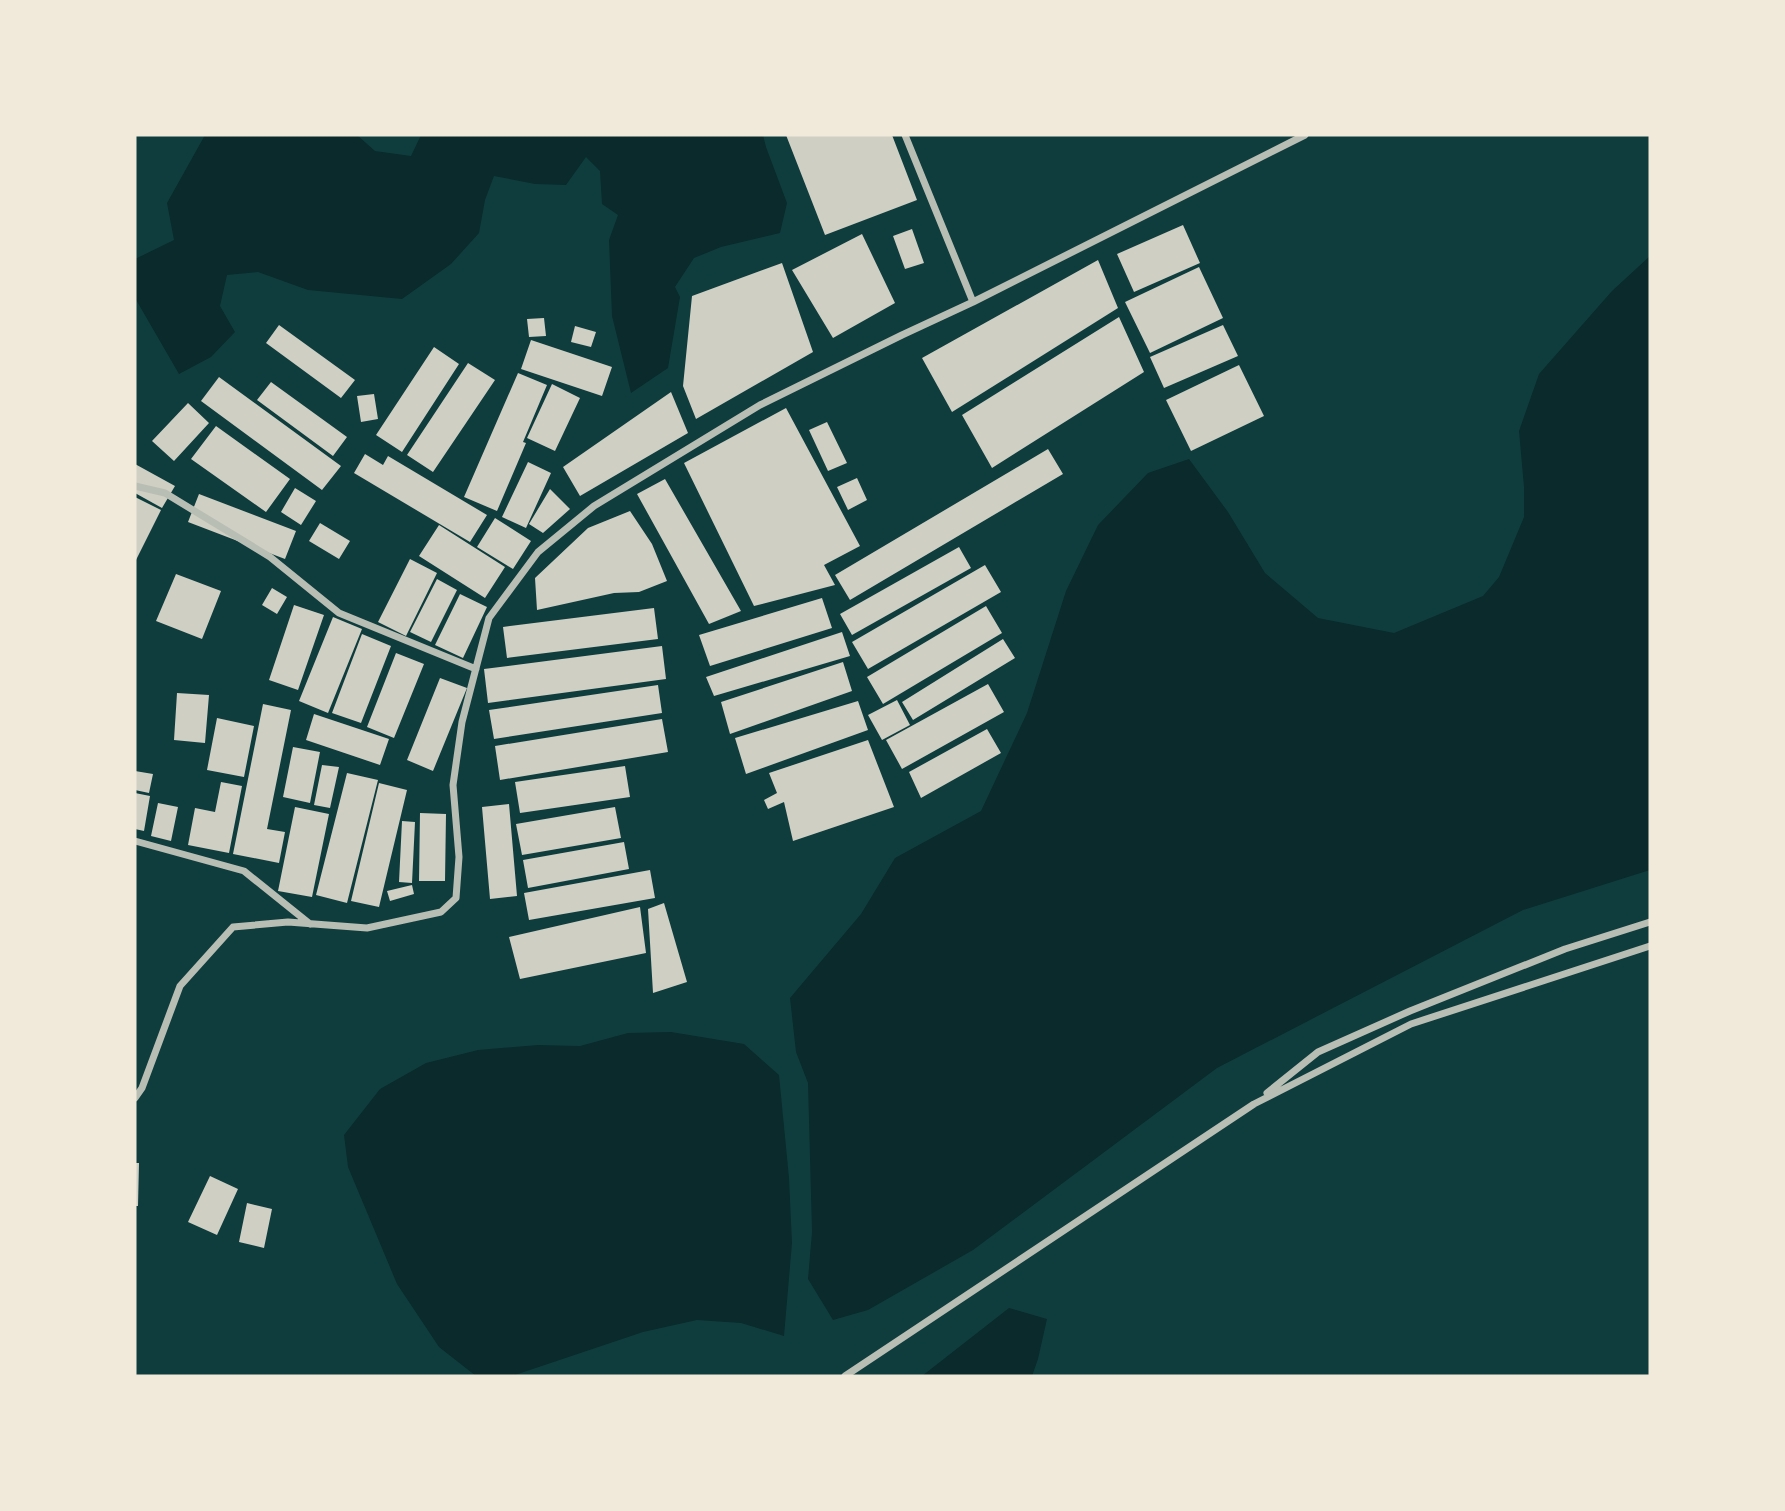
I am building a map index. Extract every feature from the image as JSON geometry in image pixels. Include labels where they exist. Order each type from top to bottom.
[{"type":"street","points":[[905,135],[973,302]]},
{"type":"street","points":[[135,1098],[142,1088],[180,986],[233,927],[288,922],[367,928],[441,912],[456,898],[458,857],[453,785],[462,722],[489,618],[538,552],[594,506],[760,405],[973,302],[1305,135]]},
{"type":"street","points":[[135,486],[165,493],[271,557],[339,613],[476,669]]},
{"type":"street","points":[[135,841],[244,871],[310,924]]},
{"type":"street","points":[[845,1376],[1254,1104],[1318,1052],[1410,1011],[1565,949],[1650,922]]},
{"type":"street","points":[[1254,1104],[1411,1024],[1650,946]]},
{"type":"water","points":[[205,135],[357,135],[375,151],[411,156],[421,135],[763,135],[787,203],[780,233],[721,247],[694,258],[675,287],[680,297],[668,368],[631,393],[612,316],[609,240],[618,215],[602,204],[600,171],[586,157],[566,185],[535,184],[494,176],[485,200],[479,233],[451,264],[402,299],[308,290],[258,272],[227,275],[220,306],[235,332],[211,357],[179,374],[135,298],[135,259],[174,240],[167,203]]},
{"type":"water","points":[[1650,256],[1650,870],[1523,910],[1217,1068],[973,1250],[868,1310],[833,1320],[808,1279],[812,1232],[808,1083],[796,1052],[790,998],[861,914],[895,858],[981,811],[1027,713],[1066,591],[1098,525],[1148,473],[1189,459],[1228,512],[1265,573],[1318,618],[1394,633],[1483,596],[1499,577],[1524,517],[1519,431],[1539,374],[1612,291]]},
{"type":"water","points":[[671,1032],[744,1044],[779,1075],[792,1243],[784,1336],[741,1323],[697,1320],[643,1332],[515,1375],[476,1376],[439,1347],[397,1284],[348,1167],[344,1135],[380,1089],[426,1063],[478,1050],[538,1045],[580,1046],[628,1033]]},
{"type":"water","points":[[1009,1308],[1047,1319],[1032,1376],[922,1376]]},
{"type":"building","points":[[786,135],[892,135],[917,200],[825,235]]},
{"type":"building","points":[[1183,225],[1200,263],[1134,292],[1117,254]]},
{"type":"building","points":[[912,229],[924,263],[905,269],[893,236]]},
{"type":"building","points":[[862,234],[895,303],[833,338],[792,270]]},
{"type":"building","points":[[1098,260],[1118,308],[952,412],[922,358]]},
{"type":"building","points":[[782,263],[813,352],[696,419],[683,386],[692,296]]},
{"type":"building","points":[[1199,267],[1223,318],[1150,353],[1125,302]]},
{"type":"building","points":[[1119,317],[1144,372],[992,468],[962,415]]},
{"type":"building","points":[[544,318],[546,336],[529,337],[527,319]]},
{"type":"building","points":[[279,325],[355,380],[341,398],[266,343]]},
{"type":"building","points":[[1223,325],[1238,356],[1164,388],[1150,357]]},
{"type":"building","points":[[575,326],[596,332],[591,347],[571,342]]},
{"type":"building","points":[[531,340],[612,367],[602,396],[521,369]]},
{"type":"building","points":[[434,347],[459,364],[402,452],[376,435]]},
{"type":"building","points":[[468,363],[495,380],[433,472],[407,455]]},
{"type":"building","points":[[1239,365],[1264,416],[1191,451],[1166,400]]},
{"type":"building","points":[[518,373],[547,385],[497,511],[464,497]]},
{"type":"building","points":[[219,377],[341,466],[322,490],[201,401]]},
{"type":"building","points":[[271,382],[347,437],[333,456],[257,400]]},
{"type":"building","points":[[552,384],[580,398],[555,451],[527,438]]},
{"type":"building","points":[[671,392],[688,433],[580,496],[563,467]]},
{"type":"building","points":[[374,394],[378,419],[361,422],[357,396]]},
{"type":"building","points":[[188,403],[209,423],[174,461],[152,441]]},
{"type":"building","points":[[786,408],[860,546],[824,565],[835,585],[754,606],[684,463]]},
{"type":"building","points":[[827,422],[847,463],[828,471],[809,430]]},
{"type":"building","points":[[216,426],[290,479],[266,512],[191,459]]},
{"type":"building","points":[[1048,449],[1063,474],[850,600],[835,575]]},
{"type":"building","points":[[365,454],[383,465],[388,456],[487,515],[470,542],[354,473]]},
{"type":"building","points":[[528,462],[551,473],[526,528],[502,517]]},
{"type":"building","points":[[135,464],[175,486],[162,508],[135,493]]},
{"type":"building","points":[[857,478],[867,500],[848,510],[837,487]]},
{"type":"building","points":[[665,479],[741,611],[709,624],[637,494]]},
{"type":"building","points":[[295,488],[316,501],[301,525],[281,512]]},
{"type":"building","points":[[550,489],[570,509],[543,533],[529,524]]},
{"type":"building","points":[[199,494],[296,531],[285,559],[188,522]]},
{"type":"building","points":[[135,497],[161,510],[135,562]]},
{"type":"building","points":[[630,511],[652,544],[667,581],[639,592],[614,593],[537,610],[535,578],[588,528]]},
{"type":"building","points":[[495,518],[531,541],[513,569],[477,547]]},
{"type":"building","points":[[320,523],[350,541],[339,559],[309,541]]},
{"type":"building","points":[[439,525],[505,567],[485,598],[419,556]]},
{"type":"building","points":[[959,547],[971,568],[852,635],[840,614]]},
{"type":"building","points":[[410,559],[437,573],[406,636],[378,622]]},
{"type":"building","points":[[985,565],[1001,592],[868,669],[852,642]]},
{"type":"building","points":[[176,574],[221,591],[202,639],[156,621]]},
{"type":"building","points":[[437,579],[457,590],[431,642],[410,632]]},
{"type":"building","points":[[272,588],[287,597],[277,614],[262,605]]},
{"type":"building","points":[[460,594],[487,607],[463,658],[435,645]]},
{"type":"building","points":[[822,598],[832,628],[710,666],[699,635]]},
{"type":"building","points":[[294,605],[324,615],[298,690],[269,680]]},
{"type":"building","points":[[986,606],[1002,633],[883,704],[867,677]]},
{"type":"building","points":[[654,608],[658,639],[507,658],[503,627]]},
{"type":"building","points":[[333,617],[362,629],[328,713],[299,701]]},
{"type":"building","points":[[842,632],[850,656],[714,696],[706,677]]},
{"type":"building","points":[[362,634],[391,646],[361,723],[332,713]]},
{"type":"building","points":[[1003,639],[1015,658],[913,720],[902,702]]},
{"type":"building","points":[[662,646],[666,679],[488,703],[484,669]]},
{"type":"building","points":[[396,653],[424,664],[394,738],[367,727]]},
{"type":"building","points":[[843,662],[852,691],[730,734],[721,702]]},
{"type":"building","points":[[440,678],[467,688],[433,771],[407,760]]},
{"type":"building","points":[[988,684],[1004,712],[902,769],[886,740]]},
{"type":"building","points":[[658,685],[662,713],[494,739],[489,710]]},
{"type":"building","points":[[177,693],[209,695],[205,743],[174,740]]},
{"type":"building","points":[[897,700],[910,725],[882,740],[868,715]]},
{"type":"building","points":[[858,701],[868,730],[746,774],[735,738]]},
{"type":"building","points":[[263,704],[291,710],[267,829],[285,832],[279,863],[233,854]]},
{"type":"building","points":[[314,714],[389,739],[380,765],[306,740]]},
{"type":"building","points":[[217,718],[254,726],[244,777],[207,770]]},
{"type":"building","points":[[662,719],[668,752],[500,780],[495,746]]},
{"type":"building","points":[[987,729],[1001,753],[921,798],[909,772]]},
{"type":"building","points":[[868,740],[894,807],[793,841],[784,802],[768,809],[764,800],[777,793],[769,773]]},
{"type":"building","points":[[293,747],[320,752],[310,803],[283,797]]},
{"type":"building","points":[[322,765],[339,767],[330,808],[314,805]]},
{"type":"building","points":[[625,766],[630,797],[520,813],[515,782]]},
{"type":"building","points":[[135,771],[153,774],[149,793],[135,790]]},
{"type":"building","points":[[347,773],[378,780],[347,903],[316,895]]},
{"type":"building","points":[[221,782],[242,786],[229,853],[188,845],[195,808],[215,812]]},
{"type":"building","points":[[379,783],[407,790],[379,907],[351,901]]},
{"type":"building","points":[[135,793],[150,796],[144,831],[135,829]]},
{"type":"building","points":[[158,803],[178,807],[171,841],[151,836]]},
{"type":"building","points":[[509,804],[517,896],[490,899],[482,807]]},
{"type":"building","points":[[295,807],[329,814],[312,897],[278,891]]},
{"type":"building","points":[[615,807],[621,838],[522,855],[516,824]]},
{"type":"building","points":[[420,813],[446,814],[445,881],[419,881]]},
{"type":"building","points":[[402,821],[415,822],[412,883],[399,882]]},
{"type":"building","points":[[624,842],[629,869],[528,888],[523,860]]},
{"type":"building","points":[[650,870],[655,898],[529,920],[524,893]]},
{"type":"building","points":[[412,885],[414,894],[390,901],[387,891]]},
{"type":"building","points":[[664,903],[687,982],[653,993],[648,909]]},
{"type":"building","points":[[640,907],[646,953],[520,979],[509,937]]},
{"type":"building","points":[[135,1163],[139,1163],[138,1206],[135,1206]]},
{"type":"building","points":[[210,1176],[238,1189],[217,1235],[188,1222]]},
{"type":"building","points":[[247,1203],[272,1209],[264,1248],[239,1242]]}]
